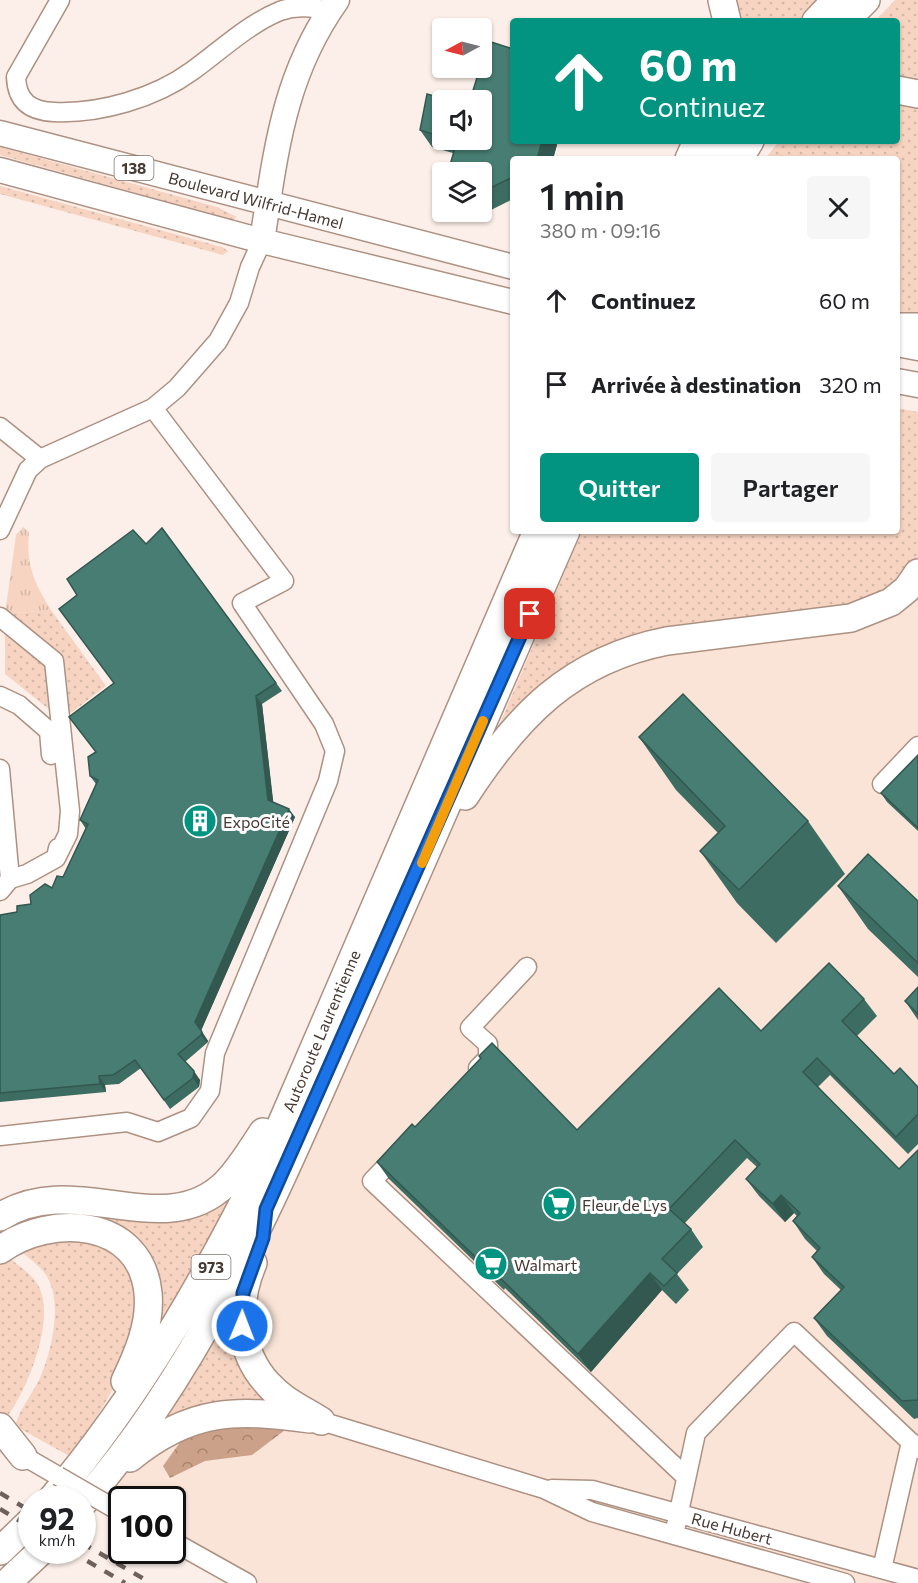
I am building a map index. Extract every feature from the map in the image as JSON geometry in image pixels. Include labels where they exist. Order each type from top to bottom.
[{"type":"highway","points":[[722,0],[726,18]]},
{"type":"highway","points":[[819,18],[836,0]]},
{"type":"highway","points":[[848,18],[866,0]]},
{"type":"highway","points":[[900,91],[918,94]]},
{"type":"highway","points":[[719,156],[742,147]]},
{"type":"highway","points":[[900,327],[918,327]]},
{"type":"highway","name":"Autoroute Laurentienne","points":[[62,1486],[95,1446],[172,1334],[214,1260],[271,1148],[536,534]]},
{"type":"highway","name":"Autoroute Laurentienne","points":[[96,1489],[131,1445],[169,1386],[231,1280],[266,1209],[422,862],[565,534]]},
{"type":"highway","points":[[422,862],[496,749],[545,699],[589,666],[638,647],[851,618],[891,602],[907,589],[918,573]]},
{"type":"highway","points":[[0,1217],[27,1203],[47,1199],[69,1198],[166,1210],[195,1204],[224,1185],[239,1168],[303,1074]]},
{"type":"highway","points":[[266,1209],[263,1238],[243,1293],[242,1326],[247,1346],[266,1383],[281,1396],[321,1420]]},
{"type":"highway","points":[[0,1250],[15,1240],[45,1228],[63,1226],[84,1228],[104,1233],[120,1243],[133,1254],[142,1270],[148,1292],[147,1326],[135,1361],[95,1446]]},
{"type":"highway","points":[[104,1480],[151,1441],[216,1414],[255,1412],[321,1420]]},
{"type":"highway","points":[[0,1427],[23,1456]]},
{"type":"highway","points":[[0,1551],[18,1534]]},
{"type":"highway","points":[[7,1583],[27,1564]]},
{"type":"main road","points":[[262,241],[271,175],[286,109],[311,39],[333,6]]},
{"type":"main road","name":"Boulevard Wilfrid-Hamel","points":[[0,133],[510,266]]},
{"type":"main road","name":"138","points":[[0,170],[262,241],[510,301]]},
{"type":"main road","points":[[900,345],[918,348]]},
{"type":"main road","points":[[900,382],[918,385]]},
{"type":"street","points":[[60,0],[16,77],[16,87],[27,106],[40,111],[67,112],[129,101],[191,72],[280,11],[297,7],[333,6]]},
{"type":"street","points":[[0,530],[28,470],[40,459],[153,408],[196,369],[218,341],[239,303],[250,267],[262,241]]},
{"type":"street","points":[[0,1136],[127,1122],[158,1132],[191,1118],[210,1091],[215,1053],[328,781],[335,751],[324,724],[242,603],[284,580],[153,408]]},
{"type":"street","points":[[0,427],[40,459]]},
{"type":"street","points":[[891,602],[918,597]]},
{"type":"street","points":[[0,617],[54,661],[70,812],[68,834],[56,858],[5,885],[0,769]]},
{"type":"street","points":[[0,696],[19,705],[49,731],[60,841],[56,858]]},
{"type":"street","points":[[882,784],[918,747]]},
{"type":"street","points":[[468,1079],[488,1058],[488,1044],[470,1028],[527,967]]},
{"type":"street","points":[[412,1138],[372,1181],[686,1477]]},
{"type":"street","points":[[674,1535],[696,1433],[794,1332],[914,1445],[882,1569]]},
{"type":"street","name":"Rue Hubert","points":[[321,1420],[544,1489],[592,1512],[843,1583]]},
{"type":"street","points":[[0,1443],[108,1505]]},
{"type":"street","points":[[903,1485],[918,1468]]},
{"type":"street","name":"Rue Hubert","points":[[544,1489],[592,1490],[918,1579]]},
{"type":"street","points":[[186,1549],[248,1583]]},
{"type":"shaded area","points":[[918,573],[918,1583],[247,1583],[186,1548],[186,1486],[108,1486],[108,1505],[96,1497],[96,1492],[103,1480],[266,1383],[243,1293],[422,862],[496,749],[589,666]]},
{"type":"green space","points":[[729,0],[822,0],[805,18],[734,18]]},
{"type":"green space","points":[[895,0],[918,0],[918,86],[900,83],[900,18],[878,18]]},
{"type":"green space","points":[[900,100],[918,105],[918,322],[900,318],[900,156],[767,156],[777,144],[900,144]]},
{"type":"green space","points":[[0,147],[217,207],[237,217],[233,220],[0,155]]},
{"type":"green space","points":[[0,186],[222,247],[228,251],[223,255],[0,194]]},
{"type":"green space","points":[[900,409],[918,412],[918,561],[898,585],[861,607],[663,635],[502,731],[498,728],[581,534],[900,534]]},
{"type":"green space","points":[[23,527],[29,532],[28,544],[32,573],[51,610],[5,614],[16,535]]},
{"type":"green space","points":[[51,610],[106,686],[71,713],[55,714],[5,674],[5,614]]},
{"type":"green space","points":[[230,1195],[215,1232],[140,1367],[153,1330],[118,1233],[3,1237],[0,1233],[9,1225],[36,1214]]},
{"type":"green space","points":[[58,1236],[95,1243],[124,1264],[135,1289],[137,1318],[130,1348],[118,1379],[71,1457],[17,1427],[16,1423],[40,1378],[49,1353],[55,1309],[50,1282],[43,1271],[18,1249]]},
{"type":"green space","points":[[7,1256],[28,1273],[38,1285],[43,1299],[44,1316],[42,1334],[30,1373],[23,1390],[6,1418],[0,1416],[0,1264]]},
{"type":"green space","points":[[236,1291],[274,1400],[159,1424]]},
{"type":"green space","points":[[243,1418],[293,1424],[252,1455],[205,1461],[170,1478],[163,1466],[186,1434]]},
{"type":"building","points":[[492,42],[510,48],[510,144],[541,144],[538,156],[510,156],[510,178],[492,187],[492,162],[451,162],[454,150],[492,150],[492,90],[473,90],[477,78],[492,78]]},
{"type":"building","points":[[427,94],[432,95],[432,134],[420,130]]},
{"type":"building","name":"ExpoCité","points":[[162,528],[276,683],[256,696],[268,800],[289,809],[195,1022],[202,1032],[201,1035],[178,1054],[194,1071],[193,1078],[164,1100],[135,1060],[113,1075],[99,1076],[100,1084],[0,1093],[0,915],[17,912],[17,906],[31,904],[30,895],[45,884],[52,888],[57,876],[63,877],[88,824],[80,820],[98,780],[90,776],[88,757],[96,752],[69,717],[114,683],[59,609],[77,595],[67,579],[133,530],[146,544]]},
{"type":"building","points":[[683,694],[808,821],[739,890],[700,851],[725,826],[639,737]]},
{"type":"building","points":[[918,755],[918,828],[881,793]]},
{"type":"building","points":[[868,854],[918,901],[918,963],[838,886]]},
{"type":"building","name":"Fleur de Lys","points":[[829,963],[864,999],[842,1021],[894,1074],[900,1068],[918,1087],[918,1114],[896,1137],[817,1058],[803,1072],[899,1169],[918,1150],[918,1400],[902,1401],[814,1318],[844,1287],[812,1257],[820,1248],[793,1221],[800,1213],[781,1195],[773,1204],[746,1179],[760,1164],[735,1140],[669,1209],[691,1229],[662,1259],[677,1273],[664,1286],[650,1273],[578,1354],[377,1162],[412,1124],[415,1127],[481,1058],[479,1056],[492,1043],[577,1130],[719,988],[761,1031]]},
{"type":"building","points":[[918,987],[918,1014],[905,1001]]},
{"type":"railway","points":[[0,1493],[18,1504]]},
{"type":"railway","points":[[0,1509],[18,1520]]},
{"type":"railway","points":[[96,1551],[151,1583]]},
{"type":"railway","points":[[92,1564],[125,1583]]},
{"type":"slow traffic","points":[[422,863],[483,721]]},
{"type":"place","name":"ExpoCité","points":[[200,821]]},
{"type":"place","name":"Fleur de Lys","points":[[559,1204]]},
{"type":"place","name":"Walmart","points":[[491,1264]]},
{"type":"route","points":[[242,1326],[243,1293],[263,1238],[266,1209],[368,984],[530,614]]}]
